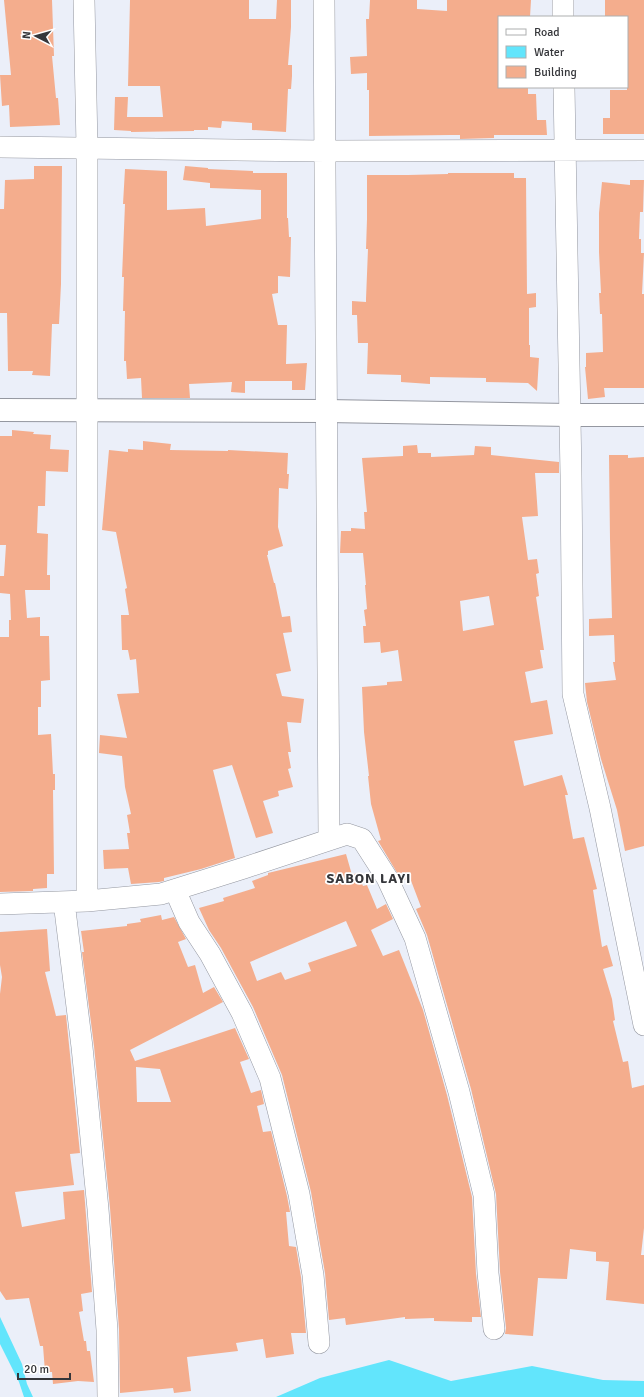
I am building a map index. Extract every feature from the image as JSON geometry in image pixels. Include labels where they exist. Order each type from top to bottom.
[{"type":"main road","points":[[0,410],[326,411],[644,415]]},
{"type":"street","points":[[84,0],[87,147],[87,901]]},
{"type":"street","points":[[324,0],[329,839]]},
{"type":"street","points":[[563,0],[563,16]]},
{"type":"street","points":[[564,88],[573,694],[600,808],[644,1025]]},
{"type":"street","points":[[0,146],[325,151],[644,150]]},
{"type":"street","points":[[0,904],[87,901],[161,894],[347,834],[362,839],[387,878],[415,938],[460,1092],[484,1195],[488,1272],[494,1329]]},
{"type":"street","points":[[175,890],[189,922],[210,954],[242,1013],[270,1078],[299,1194],[313,1275],[320,1343]]},
{"type":"street","points":[[64,902],[82,1047],[98,1209],[107,1330],[108,1397]]},
{"type":"water","points":[[0,1317],[22,1364],[27,1384],[33,1397],[24,1397],[19,1382],[0,1344]]},
{"type":"water","points":[[389,1360],[451,1381],[532,1366],[603,1380],[644,1381],[644,1397],[276,1397],[320,1378]]},
{"type":"building","points":[[4,0],[52,0],[54,56],[52,56],[60,125],[10,127],[9,105],[2,106],[0,75],[11,75]]},
{"type":"building","points":[[130,0],[249,0],[249,19],[276,19],[277,0],[291,0],[291,27],[288,65],[292,65],[292,76],[291,89],[288,89],[286,132],[252,130],[252,123],[222,121],[221,128],[208,127],[208,130],[131,132],[114,130],[115,97],[128,97],[127,117],[163,117],[160,86],[128,86]]},
{"type":"building","points":[[370,0],[417,0],[417,9],[447,11],[447,0],[531,0],[530,16],[498,16],[498,88],[528,88],[528,94],[536,94],[537,120],[546,120],[547,135],[494,135],[494,138],[460,139],[460,135],[369,136],[369,90],[367,90],[367,73],[351,74],[350,57],[367,56],[366,19],[369,19]]},
{"type":"building","points":[[605,0],[644,0],[644,134],[603,134],[603,118],[610,118],[610,90],[627,90],[628,88],[628,16],[605,16]]},
{"type":"building","points":[[34,166],[62,166],[61,284],[59,324],[52,324],[50,376],[32,375],[33,371],[8,371],[7,313],[0,313],[0,209],[4,209],[5,180],[34,179]]},
{"type":"building","points":[[185,166],[208,169],[253,171],[253,173],[287,173],[287,218],[289,237],[291,237],[290,277],[278,276],[278,293],[272,294],[278,325],[287,325],[286,364],[307,363],[305,390],[292,390],[292,381],[245,381],[245,393],[231,392],[232,382],[189,384],[190,398],[142,398],[141,378],[127,379],[126,361],[124,361],[125,311],[123,311],[124,277],[122,277],[125,169],[167,171],[167,210],[205,208],[206,226],[261,219],[261,190],[210,188],[210,183],[183,180]]},
{"type":"building","points":[[514,173],[514,178],[526,178],[527,294],[536,293],[536,307],[529,308],[529,345],[530,357],[539,358],[537,391],[528,383],[486,382],[486,378],[430,377],[430,384],[401,382],[401,375],[367,374],[368,343],[358,343],[357,315],[352,315],[352,301],[366,302],[368,249],[366,249],[367,175]]},
{"type":"building","points":[[630,180],[644,180],[643,212],[640,212],[639,239],[641,239],[641,253],[644,253],[642,294],[644,294],[644,388],[604,388],[605,397],[588,399],[585,367],[586,353],[603,352],[602,314],[600,314],[599,293],[601,293],[599,213],[602,182],[630,185]]},
{"type":"building","points":[[12,430],[34,432],[33,434],[51,435],[50,449],[69,450],[68,472],[46,471],[45,506],[38,506],[37,533],[48,534],[47,575],[50,575],[50,590],[25,590],[27,618],[40,617],[40,636],[49,636],[50,680],[41,681],[41,707],[38,707],[38,735],[51,734],[53,774],[55,774],[55,790],[53,790],[54,874],[47,874],[47,888],[33,889],[33,891],[0,892],[0,637],[9,637],[9,620],[11,620],[10,594],[0,593],[0,576],[4,576],[6,545],[0,545],[0,436],[12,436]]},
{"type":"building","points":[[143,441],[171,444],[170,450],[228,450],[288,453],[288,489],[279,488],[278,527],[283,546],[268,551],[267,555],[282,617],[290,616],[292,632],[283,633],[291,671],[276,674],[282,696],[304,699],[301,723],[287,722],[291,752],[288,752],[291,768],[288,769],[293,787],[278,791],[279,796],[263,801],[273,833],[256,838],[232,765],[213,770],[235,858],[201,869],[164,878],[164,881],[131,884],[128,868],[104,869],[103,850],[129,849],[127,833],[130,833],[127,815],[131,814],[125,787],[122,756],[99,753],[100,735],[127,738],[117,694],[139,693],[136,659],[130,660],[128,650],[122,650],[121,615],[129,615],[125,589],[127,588],[116,532],[102,530],[109,450],[128,452],[128,449],[143,450]]},
{"type":"building","points":[[417,445],[418,453],[431,453],[431,457],[474,455],[475,446],[491,447],[491,455],[559,462],[559,473],[535,473],[538,516],[522,517],[528,560],[537,559],[539,573],[536,574],[539,596],[536,597],[544,650],[540,650],[543,668],[525,672],[531,703],[547,700],[553,734],[514,741],[524,786],[562,775],[568,795],[565,795],[573,839],[584,837],[597,889],[593,890],[602,947],[607,945],[613,966],[603,969],[612,999],[615,1020],[613,1021],[623,1062],[628,1061],[632,1088],[644,1085],[644,1228],[641,1255],[644,1255],[644,1304],[606,1300],[609,1262],[596,1261],[596,1252],[570,1249],[567,1279],[538,1278],[533,1336],[505,1334],[506,1328],[500,1272],[496,1194],[471,1089],[427,935],[416,909],[421,907],[410,878],[402,881],[378,841],[381,840],[371,804],[364,732],[362,687],[387,685],[387,682],[402,681],[398,650],[381,653],[380,642],[364,643],[363,626],[366,626],[364,610],[367,609],[363,553],[340,553],[341,531],[351,531],[351,528],[365,529],[364,512],[367,512],[362,458],[403,456],[403,446]],"holes":[[[489,596],[494,625],[463,631],[460,601]]]},
{"type":"building","points":[[609,455],[628,455],[628,458],[644,457],[644,846],[625,851],[617,810],[601,759],[587,702],[585,683],[616,680],[613,662],[615,662],[614,635],[589,636],[589,619],[612,618]]},
{"type":"building","points":[[346,854],[352,875],[357,873],[363,886],[367,885],[377,909],[386,904],[393,919],[371,930],[383,956],[399,950],[423,1010],[447,1095],[472,1197],[476,1274],[481,1317],[472,1317],[472,1322],[434,1321],[434,1318],[405,1319],[405,1317],[346,1325],[345,1318],[329,1320],[325,1273],[311,1192],[282,1075],[253,1007],[221,948],[209,930],[199,908],[224,901],[223,898],[255,888],[252,881],[268,875],[268,873]],"holes":[[[346,921],[357,946],[308,963],[311,971],[285,980],[281,972],[257,981],[250,962]]]},
{"type":"building","points":[[161,915],[162,920],[174,917],[186,939],[178,942],[188,967],[195,965],[203,993],[214,987],[223,1002],[130,1050],[135,1061],[235,1028],[249,1059],[240,1062],[251,1093],[261,1090],[264,1104],[257,1106],[263,1132],[271,1131],[287,1196],[290,1212],[286,1212],[289,1246],[296,1247],[301,1277],[306,1333],[291,1333],[294,1354],[266,1358],[263,1339],[236,1343],[238,1351],[187,1357],[191,1391],[174,1393],[173,1388],[120,1393],[119,1329],[110,1208],[94,1046],[82,952],[84,952],[81,931],[127,926],[127,924],[141,922],[140,919]],"holes":[[[136,1067],[160,1069],[171,1102],[137,1102]]]},
{"type":"building","points":[[47,929],[50,971],[45,972],[56,1016],[66,1015],[80,1153],[70,1154],[74,1185],[15,1192],[22,1227],[65,1219],[63,1192],[84,1190],[92,1292],[81,1294],[83,1311],[79,1312],[84,1341],[86,1341],[87,1351],[90,1351],[94,1382],[78,1381],[53,1384],[52,1372],[45,1372],[43,1346],[40,1346],[29,1298],[6,1300],[0,1291],[0,994],[2,977],[0,965],[0,932]]},
{"type":"district","name":"SABON LAYI","points":[[369,878]]}]
